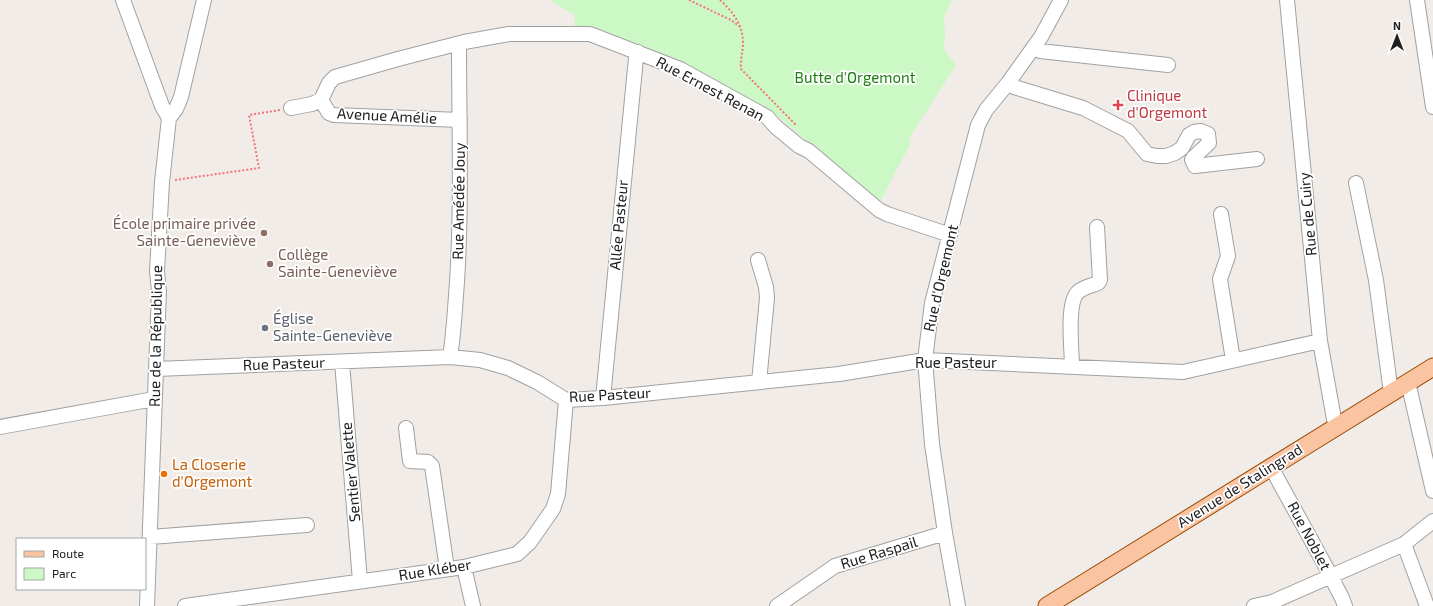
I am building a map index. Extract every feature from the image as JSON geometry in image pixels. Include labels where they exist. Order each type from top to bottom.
[{"type":"main road","name":"Avenue de Stalingrad","points":[[1047,606],[1433,367]]},
{"type":"street","points":[[123,0],[162,106],[169,118]]},
{"type":"street","name":"Rue de la République","points":[[147,606],[159,291],[157,270],[162,182],[169,118],[176,109],[181,97],[204,0]]},
{"type":"street","name":"Rue d'Orgemont","points":[[958,606],[945,533],[932,444],[925,360],[932,303],[978,125],[986,110],[1008,83],[1041,37],[1061,0]]},
{"type":"street","name":"Rue de Cuiry","points":[[1288,0],[1320,340],[1334,419],[1337,426]]},
{"type":"street","points":[[1418,0],[1433,107]]},
{"type":"street","name":"Rue Ernest Renan","points":[[321,100],[329,83],[335,77],[459,44],[508,34],[590,34],[680,69],[767,117],[788,137],[799,146],[809,151],[879,210],[950,235]]},
{"type":"street","name":"Rue Amédée Jouy","points":[[450,357],[453,339],[461,179],[459,44]]},
{"type":"street","points":[[1034,47],[1040,51],[1168,65]]},
{"type":"street","name":"Allée Pasteur","points":[[603,398],[636,58],[638,52]]},
{"type":"street","points":[[1008,83],[1014,87],[1070,103],[1090,111],[1128,131],[1147,154],[1166,156],[1175,153],[1182,148],[1189,135],[1194,132],[1201,131],[1208,134],[1210,140],[1209,143],[1192,160],[1195,166],[1257,159]]},
{"type":"street","points":[[291,108],[312,104],[321,100]]},
{"type":"street","name":"Avenue Amélie","points":[[321,100],[329,113],[334,115],[460,120]]},
{"type":"street","points":[[1356,182],[1376,280],[1391,393]]},
{"type":"street","points":[[1221,214],[1228,256],[1220,279],[1234,360]]},
{"type":"street","points":[[1072,362],[1071,310],[1074,298],[1078,293],[1098,283],[1100,280],[1097,227]]},
{"type":"street","points":[[758,260],[766,287],[767,298],[760,382]]},
{"type":"street","name":"Rue Pasteur","points":[[156,369],[450,357],[480,360],[508,368],[537,382],[566,400],[603,398],[839,374],[925,360],[1072,362],[1183,372],[1320,340]]},
{"type":"street","name":"Sentier Valette","points":[[342,362],[360,581]]},
{"type":"street","points":[[1408,382],[1433,491]]},
{"type":"street","points":[[0,427],[154,399]]},
{"type":"street","name":"Rue Kléber","points":[[185,606],[279,600],[360,581],[447,569],[517,554],[530,542],[553,509],[558,494],[566,400]]},
{"type":"street","points":[[406,428],[410,461],[428,462],[432,466],[447,569]]},
{"type":"street","name":"Rue Noblet","points":[[1271,467],[1331,577],[1345,606]]},
{"type":"street","points":[[1254,606],[1272,602],[1404,544],[1433,521]]},
{"type":"street","points":[[150,537],[307,525]]},
{"type":"street","name":"Rue Raspail","points":[[777,606],[835,566],[945,533]]},
{"type":"street","points":[[1404,544],[1427,606]]},
{"type":"street","points":[[464,566],[473,606]]},
{"type":"path","points":[[689,0],[731,20],[740,27]]},
{"type":"path","points":[[720,0],[732,11],[740,27],[743,42],[741,69],[795,124],[794,129]]},
{"type":"path","points":[[162,182],[260,168],[249,114],[291,108]]},
{"type":"green space","name":"Butte d'Orgemont","points":[[550,0],[952,0],[944,18],[944,50],[956,65],[910,137],[909,146],[880,202],[774,113],[679,60],[593,26],[574,26],[575,15]]},
{"type":"place","name":"Clinique d'Orgemont","points":[[1118,105]]},
{"type":"place","name":"École primaire privée Sainte-Geneviève","points":[[264,233]]},
{"type":"place","name":"Collège Sainte-Geneviève","points":[[270,264]]},
{"type":"place","name":"Église Sainte-Geneviève","points":[[265,328]]},
{"type":"place","name":"La Closerie d'Orgemont","points":[[164,474]]}]
